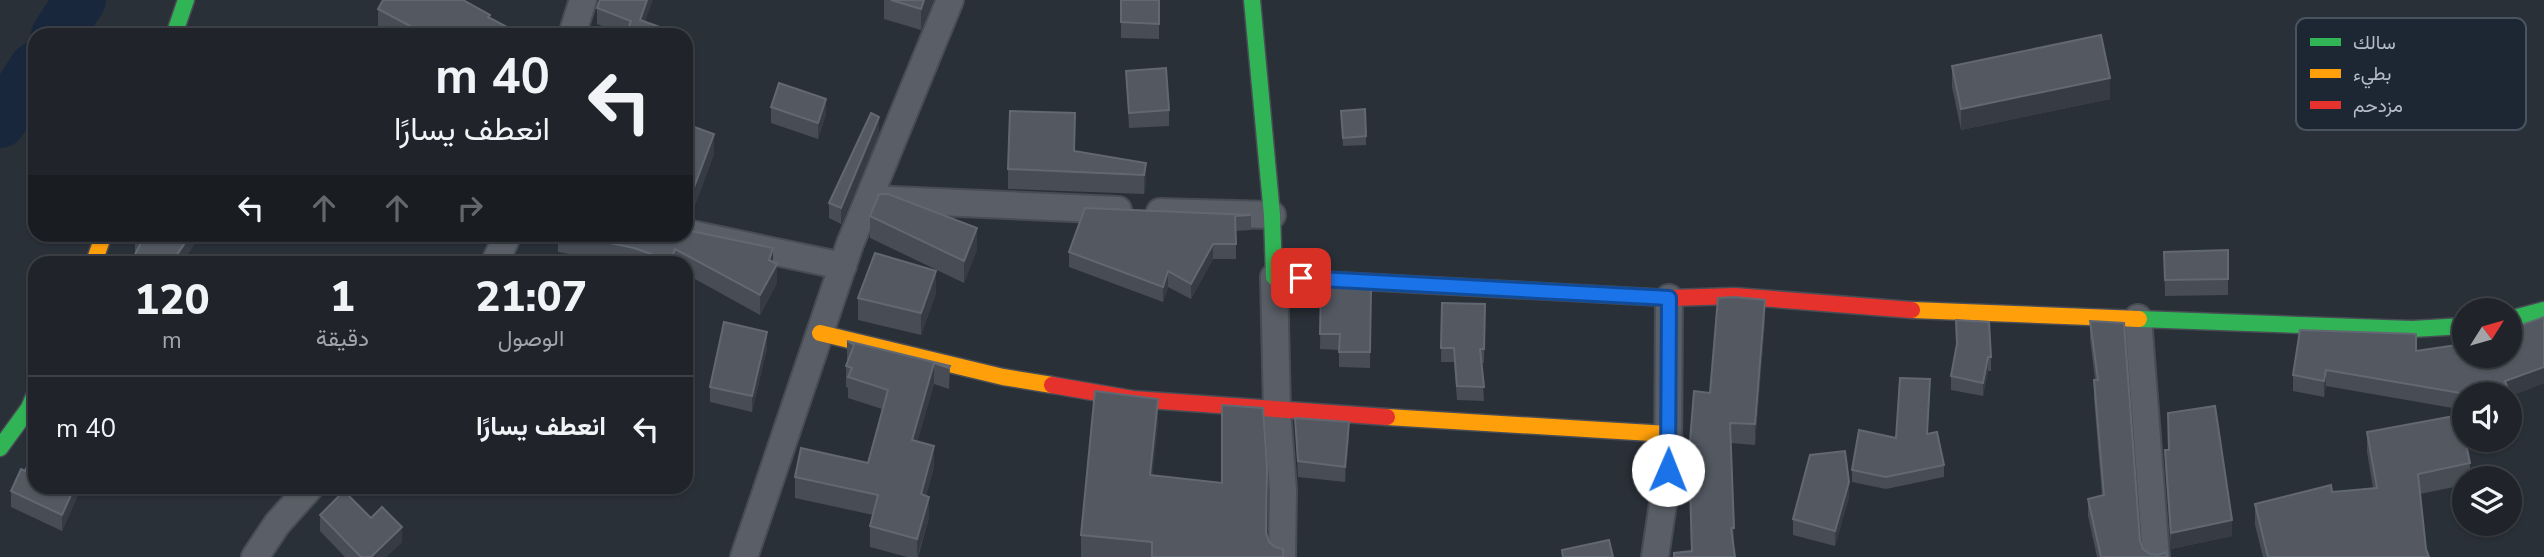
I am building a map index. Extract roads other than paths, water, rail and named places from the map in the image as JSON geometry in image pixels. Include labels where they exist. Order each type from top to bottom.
[{"type":"street","points":[[176,28],[186,0]]},
{"type":"street","points":[[574,28],[583,0]]},
{"type":"street","points":[[744,557],[843,265],[950,0]]},
{"type":"street","points":[[1252,0],[1272,215],[1277,411],[1283,490],[1282,557]]},
{"type":"street","points":[[868,199],[1272,215]]},
{"type":"street","points":[[693,234],[843,265]]},
{"type":"street","points":[[1274,277],[1669,298],[1735,296],[1872,308],[2412,329],[2452,327]]},
{"type":"street","points":[[1655,557],[1668,470],[1669,298]]},
{"type":"street","points":[[2522,316],[2544,310]]},
{"type":"street","points":[[2138,318],[2155,557]]},
{"type":"street","points":[[820,333],[1003,377],[1133,399],[1277,411],[1668,433]]},
{"type":"street","points":[[0,448],[28,409]]},
{"type":"street","points":[[255,557],[277,524],[304,494]]},
{"type":"waterway","points":[[62,28],[80,0]]},
{"type":"waterway","points":[[0,122],[28,79]]}]
